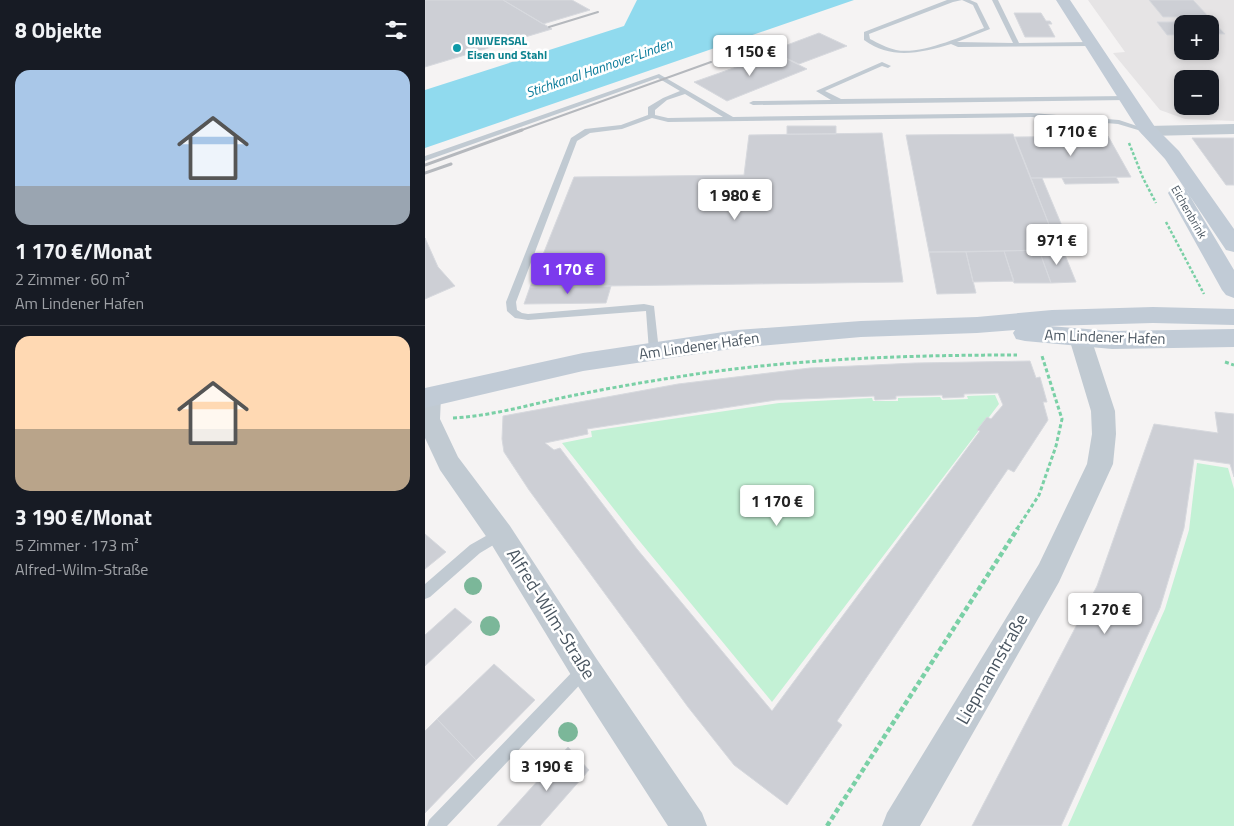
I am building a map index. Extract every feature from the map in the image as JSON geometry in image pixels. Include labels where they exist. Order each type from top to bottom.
[{"type":"main road","name":"Eichenbrink","points":[[1063,0],[1148,131],[1172,155],[1234,245]]},
{"type":"main road","name":"Eichenbrink","points":[[1148,131],[1157,156],[1234,290]]},
{"type":"main road","name":"Am Lindener Hafen","points":[[427,405],[583,362],[737,339],[861,329],[977,325],[1052,318],[1153,315],[1234,317]]},
{"type":"main road","name":"Am Lindener Hafen","points":[[977,325],[1083,347],[1137,340],[1234,338]]},
{"type":"street","points":[[1148,131],[1234,128]]},
{"type":"street","name":"Liepmannstraße","points":[[900,826],[1049,573],[1100,464],[1104,434],[1103,411],[1083,347]]},
{"type":"street","name":"Alfred-Wilm-Straße","points":[[427,405],[449,463],[501,534],[585,669],[689,826]]},
{"type":"lane","points":[[959,0],[952,0],[866,33],[867,40],[896,52],[917,52],[987,29],[975,4],[965,0]]},
{"type":"lane","points":[[1001,0],[995,0],[1017,45]]},
{"type":"lane","points":[[949,42],[958,45],[1091,44]]},
{"type":"lane","points":[[839,101],[819,91],[882,64],[888,66]]},
{"type":"lane","points":[[425,159],[659,76],[730,118]]},
{"type":"lane","points":[[652,116],[651,109],[665,99],[685,92]]},
{"type":"lane","points":[[753,103],[1127,98]]},
{"type":"lane","points":[[653,352],[651,308],[644,307],[528,317],[519,316],[512,311],[511,302],[574,140],[588,132],[622,127],[652,116],[668,120],[1032,115],[1119,122],[1148,131]]},
{"type":"lane","points":[[425,593],[475,549],[501,534]]},
{"type":"lane","points":[[435,826],[585,669]]},
{"type":"path","points":[[1119,122],[1157,205]]},
{"type":"path","points":[[1162,214],[1203,292]]},
{"type":"path","points":[[1034,355],[1083,347]]},
{"type":"path","points":[[427,405],[490,414],[576,395],[761,366],[940,354],[1017,355]]},
{"type":"path","points":[[827,826],[1039,495],[1056,446],[1062,419],[1041,355]]},
{"type":"shaded area","points":[[1088,0],[1234,0],[1234,121],[1185,119],[1160,110],[1113,53],[1125,52]]},
{"type":"green space","points":[[995,395],[999,404],[772,702],[632,532],[562,443],[592,437],[591,431],[779,403],[872,398],[873,401],[898,401],[898,398],[940,397],[942,400],[968,399],[967,396]]},
{"type":"green space","points":[[1197,463],[1228,468],[1234,489],[1234,826],[1068,826],[1165,609],[1189,530]]},
{"type":"water","name":"Stichkanal Hannover-Linden","points":[[637,0],[854,0],[425,148],[425,90],[624,26]]},
{"type":"building","name":"UNIVERSAL Eisen und Stahl","points":[[425,0],[503,0],[552,29],[425,67]]},
{"type":"building","points":[[503,0],[572,0],[590,10],[543,24]]},
{"type":"building","points":[[1149,0],[1193,0],[1207,15],[1174,15],[1174,17],[1163,17]]},
{"type":"building","points":[[1014,13],[1041,13],[1046,21],[1050,21],[1052,24],[1048,24],[1055,37],[1025,37]]},
{"type":"building","points":[[1157,22],[1174,22],[1174,35],[1167,35]]},
{"type":"building","points":[[1219,28],[1225,34],[1219,34]]},
{"type":"building","points":[[819,33],[847,46],[799,64],[771,51]]},
{"type":"building","points":[[771,51],[807,69],[727,101],[694,82],[773,54]]},
{"type":"building","points":[[787,126],[836,126],[836,134],[787,134]]},
{"type":"building","points":[[882,133],[903,282],[530,287],[574,177],[744,175],[749,135]]},
{"type":"building","points":[[1013,134],[1059,250],[929,252],[906,135]]},
{"type":"building","points":[[1108,136],[1131,177],[1031,178],[1015,137]]},
{"type":"building","points":[[1192,138],[1234,138],[1234,185],[1226,185]]},
{"type":"building","points":[[1116,177],[1119,183],[1065,184],[1062,178]]},
{"type":"building","points":[[1031,178],[1042,178],[1072,250],[1059,250]]},
{"type":"building","points":[[425,238],[438,267],[455,286],[425,299]]},
{"type":"building","points":[[1039,250],[1063,250],[1076,282],[1051,283]]},
{"type":"building","points":[[1039,250],[1051,283],[1014,283],[1004,251]]},
{"type":"building","points":[[1004,251],[1014,281],[973,282],[966,252]]},
{"type":"building","points":[[929,252],[966,252],[976,293],[937,294]]},
{"type":"building","points":[[611,286],[606,303],[524,304],[530,287]]},
{"type":"building","points":[[1030,361],[1036,378],[1040,377],[1047,402],[1043,402],[1048,420],[1014,472],[1008,469],[837,721],[842,725],[787,805],[734,765],[688,707],[529,490],[504,452],[502,439],[503,416],[678,384],[810,368],[915,363]],"holes":[[[998,393],[1003,405],[991,419],[987,417],[977,430],[980,431],[772,711],[637,549],[560,448],[554,450],[545,443],[588,434],[587,429],[776,400],[874,396],[875,400],[896,399],[896,396],[942,395],[943,398],[964,397],[964,394]]]},
{"type":"building","points":[[1215,412],[1234,414],[1234,477],[1230,464],[1194,459],[1184,528],[1160,608],[1061,826],[972,826],[1097,586],[1154,424],[1218,433]]},
{"type":"building","points":[[425,534],[446,552],[425,569]]},
{"type":"building","points":[[455,608],[472,622],[425,666],[425,635]]},
{"type":"building","points":[[494,664],[535,700],[476,760],[437,719]]},
{"type":"building","points":[[437,719],[476,760],[425,813],[425,731]]},
{"type":"building","points":[[568,747],[589,770],[540,826],[497,826]]},
{"type":"railway","points":[[549,27],[598,12]]},
{"type":"railway","points":[[519,131],[711,62]]},
{"type":"railway","points":[[425,165],[522,130]]},
{"type":"railway","points":[[425,173],[451,164]]},
{"type":"place","name":"UNIVERSAL Eisen und Stahl","points":[[457,48]]}]
